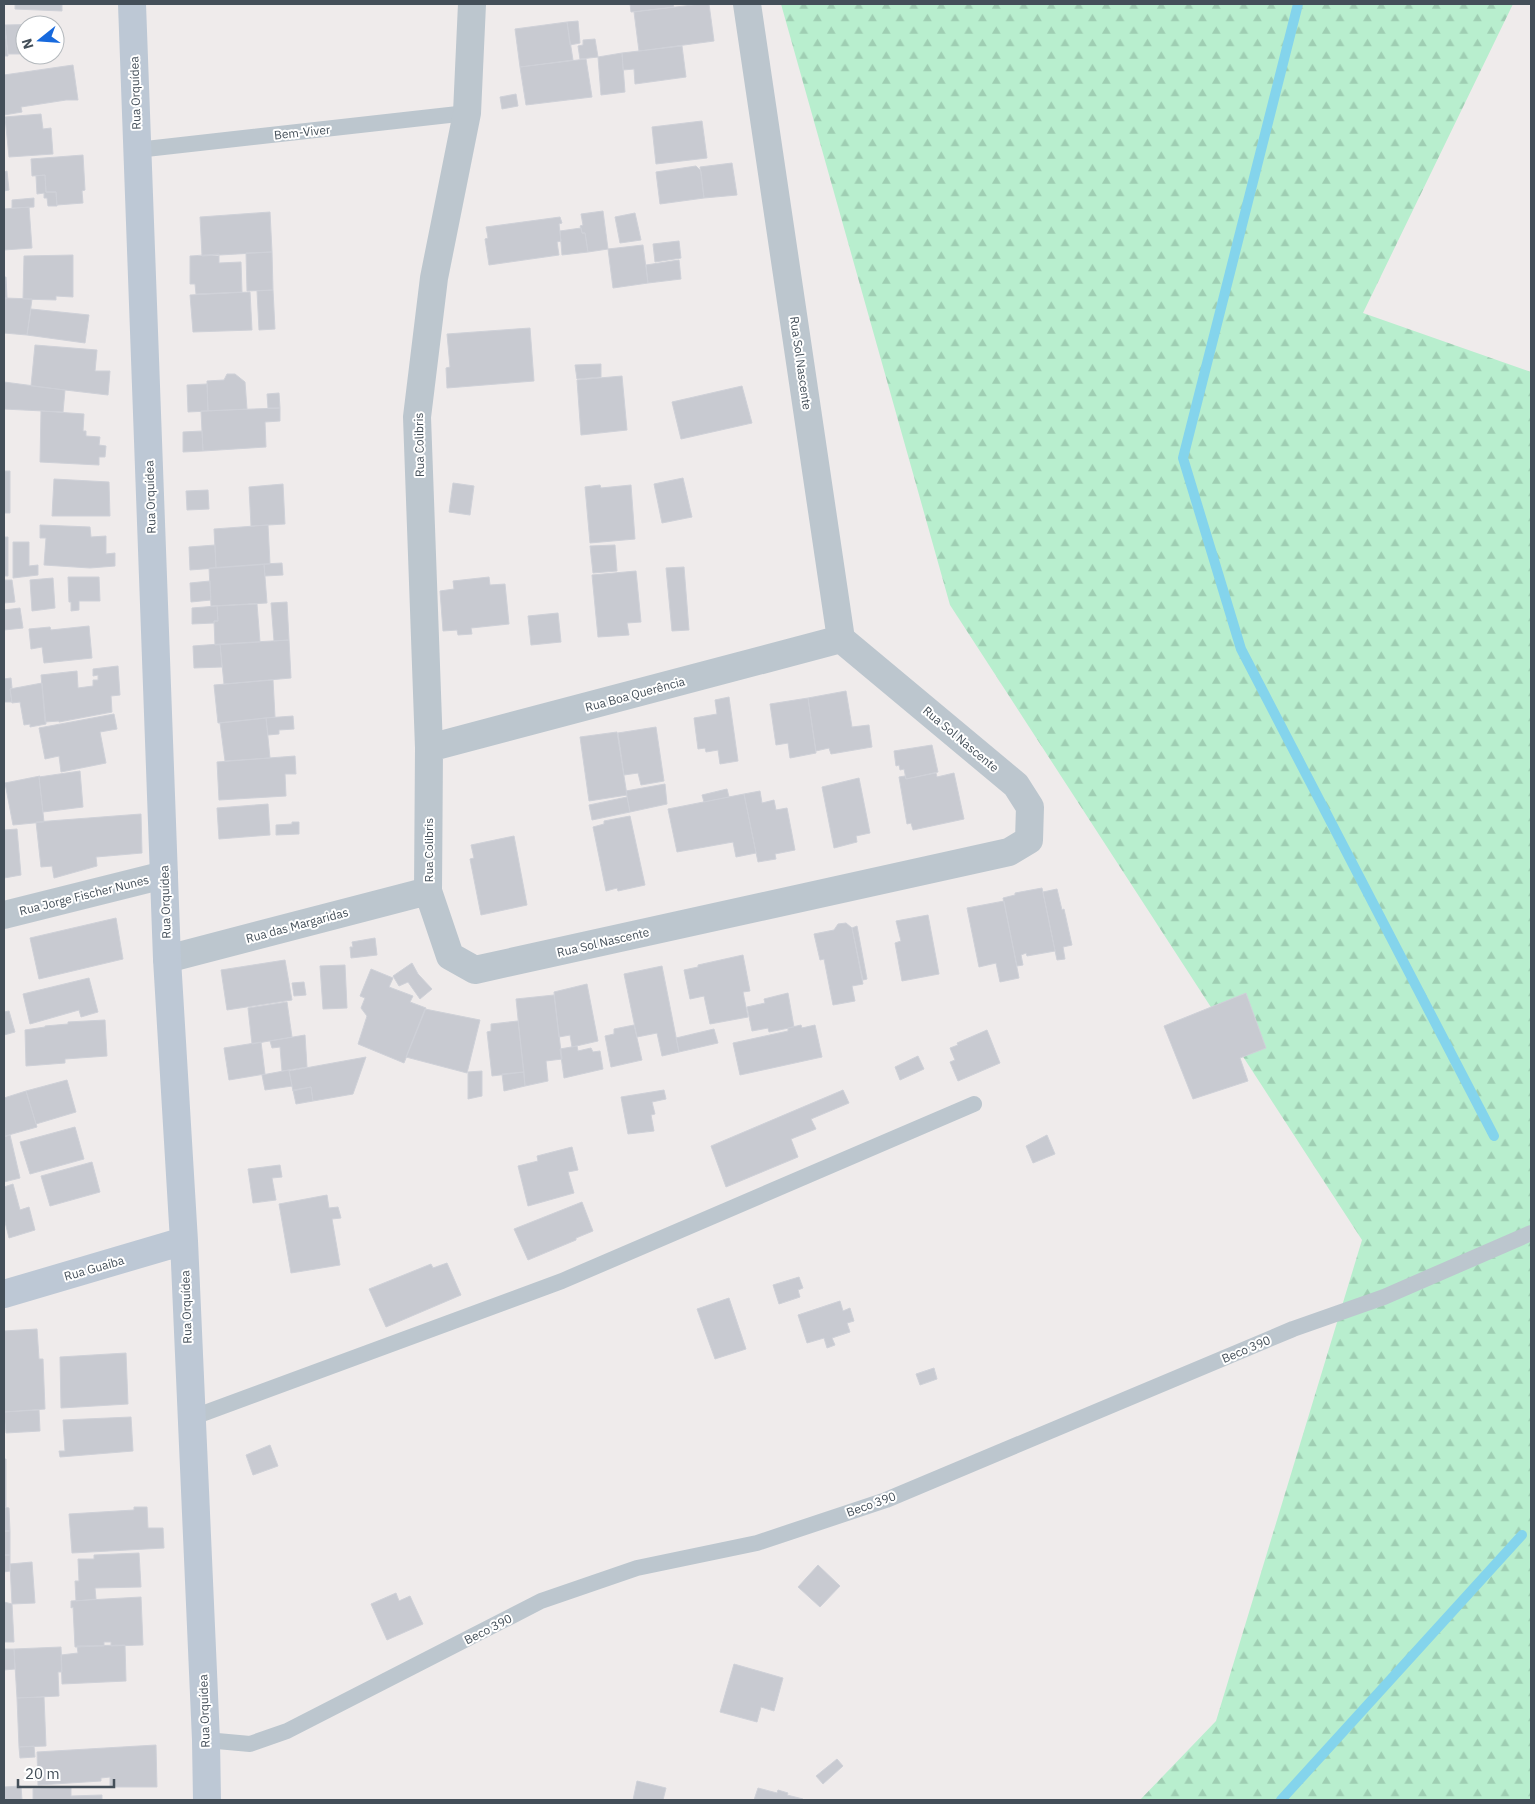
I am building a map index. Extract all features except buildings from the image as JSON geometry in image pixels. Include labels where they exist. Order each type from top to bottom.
[{"type":"street","name":"Rua Orquídea","points":[[132,4],[167,959],[184,1241],[207,1800]]},
{"type":"street","name":"Rua Colibris","points":[[428,891],[429,748],[418,417],[434,278],[468,113],[472,4]]},
{"type":"street","name":"Rua Sol Nascente","points":[[428,891],[450,956],[475,970],[1009,852],[1029,840],[1030,807],[1016,785],[841,639],[748,4]]},
{"type":"street","name":"Rua Boa Querência","points":[[429,748],[841,639]]},
{"type":"street","name":"Rua Jorge Fischer Nunes","points":[[4,915],[164,875]]},
{"type":"street","name":"Rua das Margaridas","points":[[167,959],[428,891]]},
{"type":"street","name":"Rua Guaíba","points":[[4,1294],[184,1241]]},
{"type":"lane","name":"Bem-Viver","points":[[137,150],[468,113]]},
{"type":"lane","points":[[191,1418],[562,1281],[974,1104]]},
{"type":"lane","name":"Beco 390","points":[[206,1740],[250,1744],[287,1731],[541,1601],[637,1568],[757,1543],[886,1500],[1293,1329],[1384,1297],[1531,1233]]},
{"type":"green space","points":[[781,4],[1513,4],[1363,313],[1531,372],[1531,1800],[1140,1800],[1216,1721],[1362,1240],[950,605]]},
{"type":"waterway","points":[[1298,4],[1183,458],[1241,649],[1494,1136]]},
{"type":"waterway","points":[[1281,1800],[1522,1535]]}]
